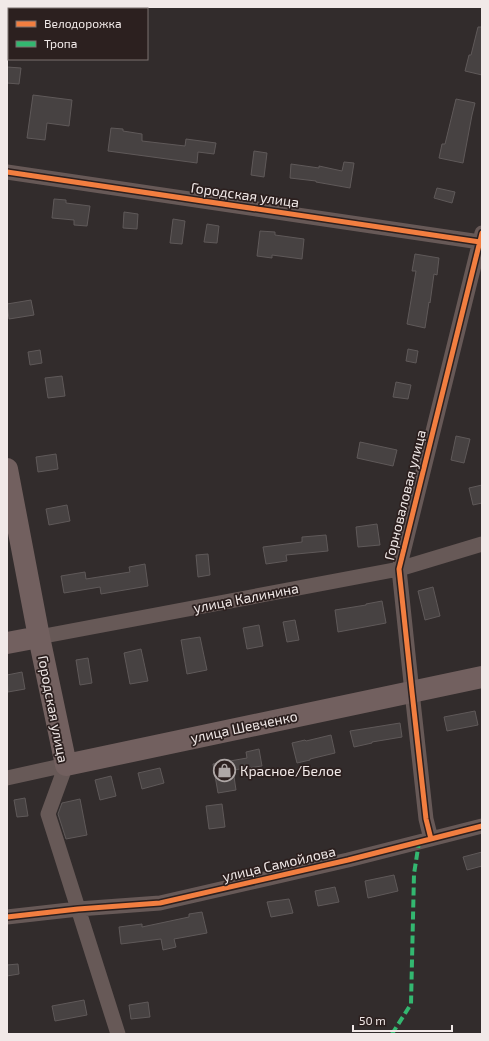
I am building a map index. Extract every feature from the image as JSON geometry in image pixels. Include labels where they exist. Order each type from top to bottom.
[{"type":"main road","name":"Городская улица","points":[[7,469],[39,637],[66,765]]},
{"type":"main road","name":"улица Калинина","points":[[7,643],[39,637]]},
{"type":"main road","name":"улица Шевченко","points":[[66,765],[482,677]]},
{"type":"street","name":"Городская улица","points":[[7,172],[481,238]]},
{"type":"street","name":"Горноваловая улица","points":[[431,839],[426,819],[399,569],[481,238]]},
{"type":"street","name":"улица Калинина","points":[[39,637],[399,569],[482,544]]},
{"type":"street","name":"Городская улица","points":[[66,765],[48,814],[118,1034]]},
{"type":"street","name":"улица Шевченко","points":[[7,778],[66,765]]},
{"type":"street","name":"улица Самойлова","points":[[7,917],[78,909],[160,903],[348,860],[482,826]]},
{"type":"building","points":[[478,27],[482,27],[482,75],[465,71],[469,55],[471,55]]},
{"type":"building","points":[[7,67],[21,68],[19,84],[7,83]]},
{"type":"building","points":[[33,95],[72,100],[69,126],[47,123],[45,140],[27,138]]},
{"type":"building","points":[[456,99],[475,103],[463,163],[439,158],[442,144],[445,144]]},
{"type":"building","points":[[111,128],[123,129],[123,131],[142,134],[142,141],[185,146],[186,139],[216,143],[214,154],[198,152],[197,163],[108,151]]},
{"type":"building","points":[[254,151],[267,153],[264,177],[251,175]]},
{"type":"building","points":[[344,162],[354,163],[350,188],[316,181],[290,178],[291,164],[319,168],[319,166],[342,171]]},
{"type":"building","points":[[437,188],[455,192],[452,203],[434,198]]},
{"type":"building","points":[[54,199],[66,200],[66,203],[90,206],[87,226],[74,225],[74,220],[52,218]]},
{"type":"building","points":[[124,212],[138,214],[137,229],[123,228]]},
{"type":"building","points":[[173,219],[185,221],[182,244],[170,243]]},
{"type":"building","points":[[207,224],[219,226],[217,243],[204,242]]},
{"type":"building","points":[[260,231],[275,232],[275,235],[304,239],[302,259],[272,255],[272,258],[257,256]]},
{"type":"building","points":[[415,254],[439,258],[437,275],[434,274],[425,328],[407,324],[416,271],[412,271]]},
{"type":"building","points":[[31,300],[34,315],[9,319],[7,304]]},
{"type":"building","points":[[408,349],[418,351],[416,363],[406,361]]},
{"type":"building","points":[[40,350],[42,363],[30,365],[28,352]]},
{"type":"building","points":[[62,376],[65,396],[48,398],[45,378]]},
{"type":"building","points":[[396,382],[411,385],[408,399],[393,397]]},
{"type":"building","points":[[456,436],[470,439],[464,463],[451,460]]},
{"type":"building","points":[[360,442],[397,450],[393,466],[357,458]]},
{"type":"building","points":[[56,454],[58,469],[38,472],[36,457]]},
{"type":"building","points":[[482,485],[482,503],[473,505],[469,488]]},
{"type":"building","points":[[67,505],[70,521],[49,525],[46,509]]},
{"type":"building","points":[[377,524],[380,545],[358,547],[356,527]]},
{"type":"building","points":[[326,535],[328,551],[286,555],[287,561],[266,564],[263,547],[302,542],[302,537]]},
{"type":"building","points":[[208,554],[210,575],[198,577],[196,555]]},
{"type":"building","points":[[145,564],[148,586],[101,594],[100,587],[64,593],[61,576],[85,572],[86,579],[130,572],[129,567]]},
{"type":"building","points":[[433,587],[440,616],[425,620],[418,591]]},
{"type":"building","points":[[382,601],[386,623],[338,632],[335,610]]},
{"type":"building","points":[[295,620],[299,640],[287,642],[283,622]]},
{"type":"building","points":[[259,625],[263,646],[247,649],[243,628]]},
{"type":"building","points":[[200,637],[207,670],[187,674],[181,640]]},
{"type":"building","points":[[141,649],[148,681],[130,684],[124,653]]},
{"type":"building","points":[[88,658],[92,683],[80,685],[76,660]]},
{"type":"building","points":[[22,672],[25,689],[8,692],[7,675]]},
{"type":"building","points":[[475,711],[478,725],[447,731],[444,717]]},
{"type":"building","points":[[400,723],[402,737],[372,742],[354,747],[350,731]]},
{"type":"building","points":[[331,735],[335,753],[297,763],[292,743]]},
{"type":"building","points":[[259,749],[262,766],[233,770],[236,790],[218,793],[213,764],[247,758],[246,752]]},
{"type":"building","points":[[160,768],[164,783],[142,789],[138,773]]},
{"type":"building","points":[[111,776],[116,796],[100,800],[95,780]]},
{"type":"building","points":[[25,798],[28,816],[17,817],[14,800]]},
{"type":"building","points":[[80,799],[87,835],[66,839],[58,814],[62,803]]},
{"type":"building","points":[[222,804],[225,827],[209,829],[206,806]]},
{"type":"building","points":[[482,852],[482,866],[467,870],[463,857]]},
{"type":"building","points":[[394,875],[398,891],[368,898],[365,881]]},
{"type":"building","points":[[335,887],[339,902],[318,906],[315,891]]},
{"type":"building","points":[[289,899],[293,913],[271,917],[267,902]]},
{"type":"building","points":[[202,912],[207,933],[174,939],[176,947],[163,950],[161,939],[121,944],[119,927],[142,924],[142,927],[189,917],[189,914]]},
{"type":"building","points":[[18,964],[19,974],[7,976],[7,965]]},
{"type":"building","points":[[84,1000],[87,1015],[55,1021],[52,1006]]},
{"type":"building","points":[[148,1002],[150,1017],[131,1019],[129,1005]]},
{"type":"marked path","points":[[392,1034],[411,1004],[414,874],[419,842]]},
{"type":"cycle path","points":[[7,172],[480,242]]},
{"type":"cycle path","points":[[431,839],[426,819],[399,569],[482,233]]},
{"type":"cycle path","points":[[7,917],[78,909],[160,903],[348,860],[482,826]]},
{"type":"place","name":"Красное/Белое","points":[[224,771]]}]
